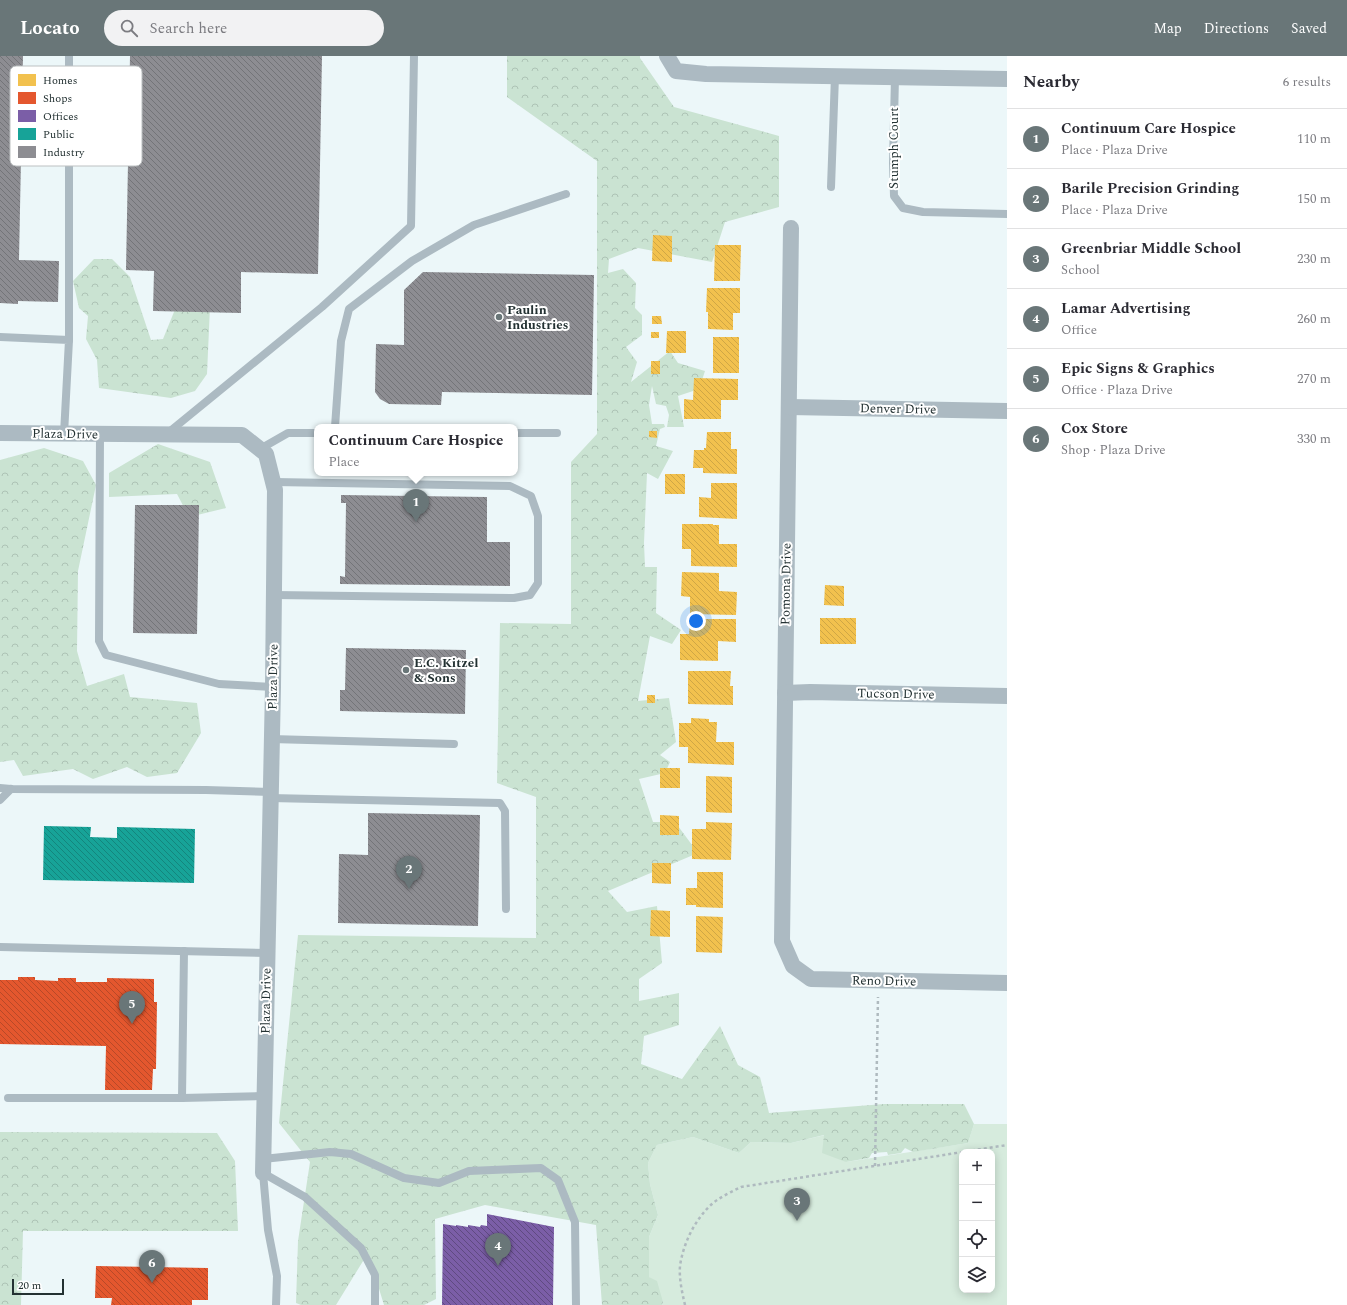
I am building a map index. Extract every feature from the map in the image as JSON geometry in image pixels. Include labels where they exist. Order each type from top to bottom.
[{"type":"street","points":[[667,56],[676,71],[706,74],[1007,79]]},
{"type":"street","name":"Pomona Drive","points":[[782,941],[791,228]]},
{"type":"street","name":"Denver Drive","points":[[789,407],[1007,411]]},
{"type":"street","name":"Plaza Drive","points":[[0,433],[242,435],[266,454],[275,490],[273,687],[263,1166]]},
{"type":"street","name":"Tucson Drive","points":[[785,693],[810,692],[1007,696]]},
{"type":"street","name":"Reno Drive","points":[[782,941],[793,966],[811,979],[1007,983]]},
{"type":"lane","points":[[166,434],[322,307],[411,226],[414,56]]},
{"type":"lane","points":[[831,187],[835,76]]},
{"type":"lane","name":"Stumph Court","points":[[895,77],[892,163],[894,196],[903,208],[923,212],[1007,214]]},
{"type":"lane","points":[[64,434],[69,340],[69,166]]},
{"type":"lane","points":[[335,424],[341,341],[350,309],[412,261],[474,225],[566,194]]},
{"type":"lane","points":[[0,337],[69,340]]},
{"type":"lane","points":[[518,432],[557,433]]},
{"type":"lane","points":[[260,449],[288,433],[314,433]]},
{"type":"lane","points":[[100,435],[99,641],[106,654],[219,684],[273,687]]},
{"type":"lane","points":[[274,482],[510,486],[532,496],[538,516],[538,583],[530,595],[514,598],[274,596]]},
{"type":"lane","points":[[271,739],[454,744]]},
{"type":"lane","points":[[0,788],[198,790],[270,795],[500,803],[505,810],[506,909]]},
{"type":"lane","points":[[0,800],[12,789]]},
{"type":"lane","points":[[0,947],[267,953]]},
{"type":"lane","points":[[182,1098],[184,952]]},
{"type":"lane","points":[[8,1098],[182,1098],[264,1096]]},
{"type":"lane","points":[[263,1166],[330,1152],[351,1154],[404,1178],[439,1183],[469,1171],[542,1168],[558,1180],[575,1222],[576,1305]]},
{"type":"lane","points":[[263,1166],[268,1230],[277,1276],[276,1305]]},
{"type":"lane","points":[[263,1166],[305,1197],[361,1248],[375,1275],[375,1305]]},
{"type":"path","points":[[875,1166],[878,980]]},
{"type":"path","points":[[686,1305],[681,1290],[680,1266],[686,1244],[698,1219],[712,1203],[741,1187],[1007,1145]]},
{"type":"green space","points":[[507,56],[640,56],[674,107],[779,136],[779,207],[725,222],[712,262],[638,248],[609,259],[608,273],[623,269],[636,283],[635,308],[642,315],[642,335],[626,347],[637,362],[631,382],[670,351],[678,363],[705,371],[699,389],[678,396],[684,427],[667,427],[669,415],[666,406],[656,404],[652,386],[649,405],[652,424],[664,424],[665,427],[660,429],[656,446],[673,451],[658,479],[647,473],[644,543],[645,567],[657,567],[656,613],[681,630],[672,644],[650,636],[638,701],[669,698],[676,742],[660,755],[670,762],[665,773],[639,779],[653,822],[675,822],[698,853],[608,891],[627,912],[657,906],[662,963],[639,979],[639,1001],[679,993],[679,1025],[644,1036],[641,1064],[682,1079],[720,1026],[738,1065],[760,1077],[769,1113],[884,1104],[964,1104],[974,1124],[968,1143],[913,1152],[905,1148],[901,1153],[888,1155],[887,1152],[872,1153],[869,1158],[846,1162],[822,1153],[824,1135],[791,1143],[751,1142],[739,1153],[693,1137],[657,1145],[648,1163],[650,1184],[658,1215],[649,1237],[649,1277],[657,1281],[663,1302],[662,1305],[602,1305],[596,1225],[485,1205],[435,1219],[436,1299],[424,1305],[384,1305],[368,1253],[336,1305],[301,1305],[296,1303],[298,1241],[310,1162],[279,1123],[298,935],[536,938],[536,797],[497,783],[500,623],[571,624],[571,462],[597,434],[597,161],[507,97]]},
{"type":"green space","points":[[94,259],[112,259],[130,277],[151,340],[163,339],[176,307],[210,307],[207,374],[195,391],[171,398],[99,388],[97,360],[86,339],[88,316],[79,308],[73,281]]},
{"type":"green space","points":[[158,444],[210,462],[226,508],[189,517],[177,494],[109,497],[109,473]]},
{"type":"green space","points":[[44,448],[83,461],[96,485],[78,571],[77,651],[87,686],[124,674],[130,697],[197,703],[201,733],[177,773],[147,777],[127,767],[93,779],[73,769],[23,776],[14,760],[0,762],[0,460]]},
{"type":"green space","points":[[974,1124],[1007,1124],[1007,1305],[662,1305],[663,1302],[649,1277],[649,1237],[658,1215],[650,1184],[648,1163],[657,1145],[693,1137],[739,1153],[751,1142],[791,1143],[825,1135],[846,1162],[968,1143]]},
{"type":"green space","points":[[0,1132],[217,1133],[235,1161],[238,1231],[23,1231],[21,1305],[0,1305]]},
{"type":"building: Homes","points":[[653,235],[672,236],[672,262],[652,261]]},
{"type":"building: Homes","points":[[715,245],[741,245],[740,281],[714,281]]},
{"type":"building: Homes","points":[[707,288],[740,288],[740,313],[733,313],[733,330],[708,329],[708,312],[706,312]]},
{"type":"building: Homes","points":[[652,316],[661,316],[662,324],[652,324]]},
{"type":"building: Homes","points":[[667,331],[686,331],[686,353],[666,353]]},
{"type":"building: Homes","points":[[651,332],[659,332],[659,338],[651,338]]},
{"type":"building: Homes","points":[[713,337],[739,337],[739,373],[713,373]]},
{"type":"building: Homes","points":[[651,361],[660,361],[660,374],[651,374]]},
{"type":"building: Homes","points":[[694,378],[738,379],[738,400],[721,400],[721,419],[684,419],[684,399],[693,400]]},
{"type":"building: Homes","points":[[649,431],[657,431],[657,438],[649,437]]},
{"type":"building: Homes","points":[[707,432],[731,432],[731,449],[737,449],[737,474],[703,473],[703,468],[693,468],[694,450],[704,450],[704,448],[706,448]]},
{"type":"building: Homes","points":[[665,474],[685,474],[685,494],[665,494]]},
{"type":"building: Homes","points":[[711,483],[737,483],[737,519],[699,517],[699,497],[711,498]]},
{"type":"building: Homes","points":[[682,524],[719,525],[719,544],[737,544],[737,567],[691,566],[691,549],[682,549]]},
{"type":"building: Homes","points":[[682,572],[719,573],[719,591],[737,592],[736,615],[690,614],[690,597],[681,596]]},
{"type":"building: Homes","points":[[825,585],[844,586],[844,606],[824,605]]},
{"type":"building: Homes","points":[[820,618],[856,618],[856,644],[820,644]]},
{"type":"building: Homes","points":[[690,619],[736,619],[736,642],[718,641],[718,661],[680,660],[680,634],[689,634]]},
{"type":"building: Homes","points":[[688,671],[731,671],[730,686],[733,686],[733,705],[688,704]]},
{"type":"building: Homes","points":[[647,695],[655,695],[655,703],[647,703]]},
{"type":"building: Homes","points":[[691,718],[709,719],[709,722],[717,722],[716,742],[734,742],[734,765],[688,763],[688,747],[679,747],[679,723],[691,723]]},
{"type":"building: Homes","points":[[660,768],[680,768],[680,788],[660,788]]},
{"type":"building: Homes","points":[[706,776],[732,777],[732,813],[706,812]]},
{"type":"building: Homes","points":[[660,815],[679,816],[679,835],[660,835]]},
{"type":"building: Homes","points":[[706,822],[732,823],[731,860],[692,859],[692,829],[706,829]]},
{"type":"building: Homes","points":[[652,863],[671,863],[671,884],[652,883]]},
{"type":"building: Homes","points":[[697,872],[723,872],[723,908],[686,905],[686,888],[697,888]]},
{"type":"building: Homes","points":[[651,910],[670,911],[670,937],[650,936]]},
{"type":"building: Homes","points":[[696,916],[723,917],[722,953],[696,952]]},
{"type":"building: Shops","points":[[18,977],[35,977],[35,980],[58,981],[58,978],[76,978],[76,982],[107,982],[107,978],[154,979],[154,1002],[157,1002],[156,1069],[153,1069],[152,1090],[105,1090],[106,1046],[0,1044],[0,980],[18,980]]},
{"type":"building: Shops","points":[[96,1266],[208,1268],[208,1300],[192,1300],[192,1305],[111,1305],[112,1298],[95,1298]]},
{"type":"building: Offices","points":[[487,1214],[554,1227],[553,1305],[442,1305],[443,1224],[468,1227],[468,1225],[480,1227],[481,1225],[487,1226]]},
{"type":"building: Public","points":[[44,826],[91,827],[90,837],[117,838],[117,827],[195,829],[194,883],[43,880]]},
{"type":"building: Industry","points":[[0,56],[23,56],[23,66],[10,66],[10,166],[21,166],[19,260],[59,261],[58,302],[18,301],[18,304],[0,303]]},
{"type":"building: Industry","points":[[130,56],[322,56],[318,274],[241,272],[241,313],[153,311],[154,271],[126,270],[128,166],[142,166],[142,66],[130,66]]},
{"type":"building: Industry","name":"Paulin Industries","points":[[423,272],[594,275],[592,395],[442,392],[441,405],[389,404],[380,399],[375,392],[376,344],[404,345],[404,290]]},
{"type":"building: Industry","points":[[341,495],[487,497],[487,542],[510,542],[510,586],[340,584],[340,576],[345,577],[346,503],[341,503]]},
{"type":"building: Industry","points":[[135,505],[199,505],[197,634],[133,633]]},
{"type":"building: Industry","name":"E.C. Kitzel & Sons","points":[[346,648],[466,650],[465,714],[340,711],[340,690],[345,690]]},
{"type":"building: Industry","points":[[368,813],[480,815],[478,926],[338,923],[339,854],[368,855]]},
{"type":"place","name":"Paulin Industries","points":[[499,317]]},
{"type":"place","name":"Continuum Care Hospice","points":[[416,522]]},
{"type":"place","name":"E.C. Kitzel & Sons","points":[[406,670]]},
{"type":"place","name":"Barile Precision Grinding","points":[[409,889]]},
{"type":"place","name":"Epic Signs & Graphics","points":[[132,1024]]},
{"type":"place","name":"Greenbriar Middle School","points":[[797,1221]]},
{"type":"place","name":"Lamar Advertising","points":[[498,1266]]},
{"type":"place","name":"Cox Store","points":[[152,1283]]}]
